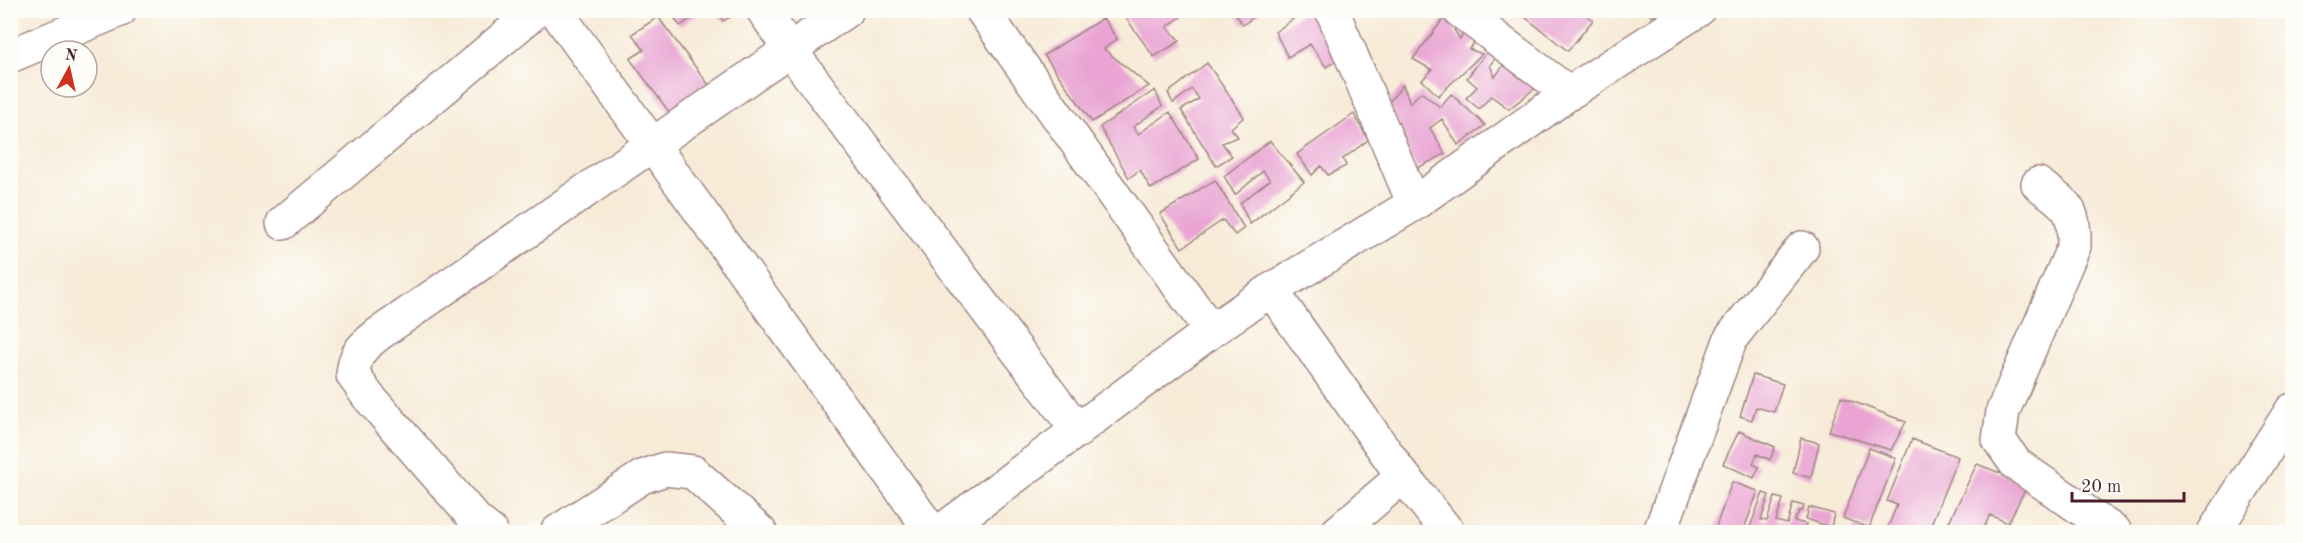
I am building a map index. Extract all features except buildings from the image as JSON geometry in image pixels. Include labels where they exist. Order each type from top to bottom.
[{"type":"street","points":[[10,56],[120,10]]},
{"type":"street","points":[[283,223],[537,10]]},
{"type":"street","points":[[555,10],[651,146],[932,532]]},
{"type":"street","points":[[764,10],[790,50],[1078,432]]},
{"type":"street","points":[[491,532],[477,521],[367,395],[353,375],[354,362],[360,349],[847,10]]},
{"type":"street","points":[[982,10],[1211,331]]},
{"type":"street","points":[[1459,10],[1569,93]]},
{"type":"street","points":[[940,532],[1078,432],[1211,331],[1271,290],[1413,204],[1569,93],[1698,10]]},
{"type":"street","points":[[1343,17],[1413,204]]},
{"type":"street","points":[[2038,184],[2065,204],[2074,223],[2074,246],[2004,411],[1999,440],[2016,464],[2115,532]]},
{"type":"street","points":[[1660,532],[1731,338],[1802,248]]},
{"type":"street","points":[[1271,290],[1403,476],[1448,532]]},
{"type":"street","points":[[2214,532],[2292,410]]},
{"type":"street","points":[[557,532],[642,477],[665,469],[693,472],[760,532]]},
{"type":"street","points":[[1338,532],[1403,476]]}]
